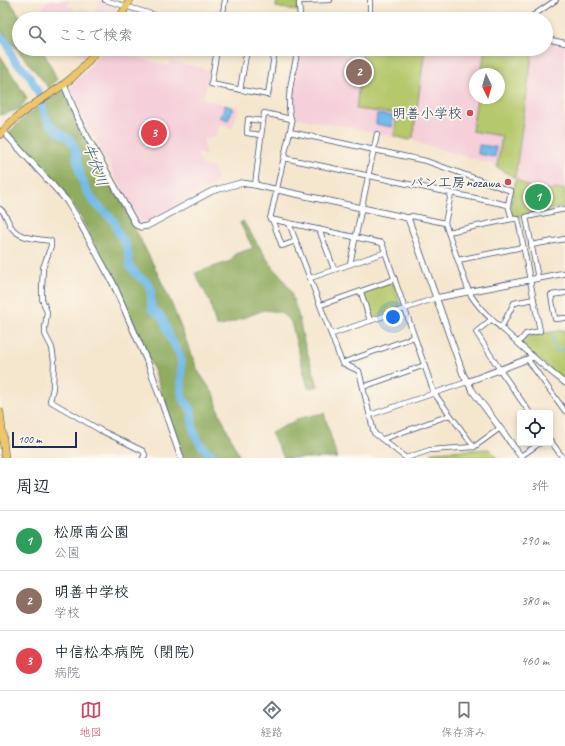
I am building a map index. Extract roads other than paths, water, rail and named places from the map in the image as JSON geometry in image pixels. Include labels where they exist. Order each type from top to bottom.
[{"type":"main road","points":[[123,12],[130,0]]},
{"type":"main road","points":[[3,131],[16,118],[62,86],[84,66],[92,56]]},
{"type":"main road","points":[[0,412],[5,458]]},
{"type":"street","points":[[105,0],[138,12]]},
{"type":"street","points":[[224,12],[225,0]]},
{"type":"street","points":[[300,12],[299,1],[330,0]]},
{"type":"street","points":[[370,0],[370,12]]},
{"type":"street","points":[[538,12],[556,0]]},
{"type":"street","points":[[553,40],[565,43]]},
{"type":"street","points":[[216,56],[211,84],[268,95],[274,56]]},
{"type":"street","points":[[240,90],[246,56]]},
{"type":"street","points":[[296,240],[282,246],[272,219],[270,219],[292,122],[289,98],[297,56]]},
{"type":"street","points":[[62,86],[78,120],[136,225],[139,227],[147,226],[212,191],[241,183],[408,218],[412,216],[445,223]]},
{"type":"street","points":[[255,185],[260,135],[264,113],[291,119]]},
{"type":"street","points":[[260,135],[247,133],[248,119],[262,121]]},
{"type":"street","points":[[3,131],[67,202],[113,283],[150,368],[181,458]]},
{"type":"street","points":[[290,132],[426,161],[512,189],[508,205],[512,219]]},
{"type":"street","points":[[350,264],[377,134]]},
{"type":"street","points":[[284,158],[508,205]]},
{"type":"street","points":[[451,194],[445,223],[472,298],[492,320],[518,343],[531,359],[565,411]]},
{"type":"street","points":[[0,209],[4,212],[11,227],[16,233],[51,241],[51,246],[43,268],[42,290],[42,299],[47,312],[45,334],[52,348],[54,361],[53,388],[50,401],[100,430],[144,451],[145,455],[143,458]]},
{"type":"street","points":[[538,278],[526,217],[565,209]]},
{"type":"street","points":[[408,218],[467,382],[521,457],[536,446]]},
{"type":"street","points":[[272,219],[382,243],[434,392],[474,447]]},
{"type":"street","points":[[448,232],[518,219],[540,331],[526,334],[518,343]]},
{"type":"street","points":[[290,223],[342,362],[359,371],[374,433],[406,458],[430,450],[474,447],[500,428]]},
{"type":"street","points":[[319,229],[334,269]]},
{"type":"street","points":[[531,245],[565,239]]},
{"type":"street","points":[[458,260],[523,247]]},
{"type":"street","points":[[310,278],[386,252]]},
{"type":"street","points":[[332,334],[436,298],[565,273]]},
{"type":"street","points":[[321,305],[395,279]]},
{"type":"street","points":[[361,292],[370,321]]},
{"type":"street","points":[[565,293],[551,295],[555,319],[565,318]]},
{"type":"street","points":[[501,328],[514,303],[534,299]]},
{"type":"street","points":[[492,320],[476,332],[528,410]]},
{"type":"street","points":[[342,362],[414,337]]},
{"type":"street","points":[[370,415],[531,359]]},
{"type":"street","points":[[531,359],[565,383]]},
{"type":"street","points":[[363,387],[425,365]]},
{"type":"street","points":[[383,439],[450,415]]},
{"type":"street","points":[[553,443],[563,455]]},
{"type":"water","points":[[225,105],[233,108],[228,120],[220,117]]},
{"type":"water","points":[[377,114],[393,116],[392,127],[376,124]]},
{"type":"water","points":[[479,145],[496,147],[495,157],[478,154]]},
{"type":"waterway","name":"牛伏川","points":[[0,36],[7,43],[12,56]]},
{"type":"waterway","name":"牛伏川","points":[[12,56],[29,75],[39,94],[48,122],[56,130],[71,140],[75,148],[80,174],[86,190],[95,203],[115,222],[117,231],[126,245],[130,267],[137,275],[148,283],[151,289],[152,310],[159,314],[162,318],[171,340],[180,356],[182,396],[183,400],[191,409],[195,435],[200,444],[211,454],[212,458]]},
{"type":"waterway","points":[[292,99],[292,110]]},
{"type":"waterway","points":[[292,113],[292,116],[295,117]]},
{"type":"waterway","points":[[550,336],[552,336],[556,351],[562,351],[565,345]]},
{"type":"place","name":"明善中学校","points":[[359,72]]},
{"type":"place","name":"明善小学校","points":[[470,113]]},
{"type":"place","name":"中信松本病院（閉院）","points":[[154,133]]},
{"type":"place","name":"パン工房nozawa","points":[[508,182]]},
{"type":"place","name":"松原南公園","points":[[538,197]]}]
